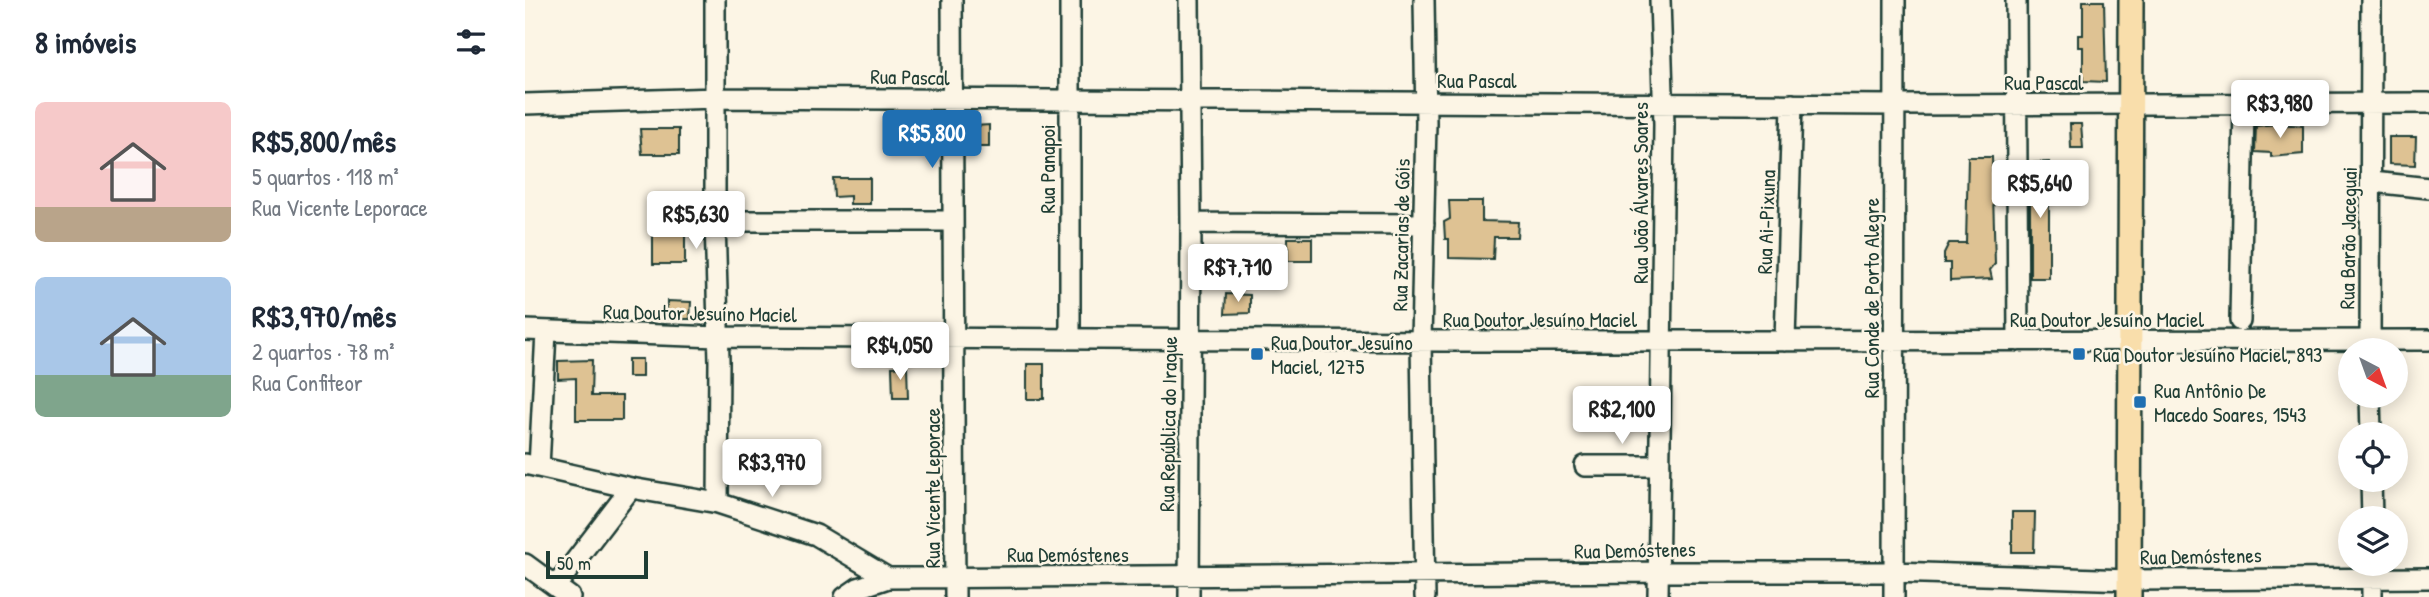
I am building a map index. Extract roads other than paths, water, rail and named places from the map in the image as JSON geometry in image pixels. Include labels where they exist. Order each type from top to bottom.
[{"type":"main road","points":[[2129,588],[2131,0]]},
{"type":"street","points":[[715,0],[717,503]]},
{"type":"street","name":"Rua Vicente Leporace","points":[[952,0],[955,587]]},
{"type":"street","name":"Rua Panapoi","points":[[1070,0],[1070,339]]},
{"type":"street","name":"Rua República do Iraque","points":[[1189,0],[1189,597]]},
{"type":"street","name":"Rua Zacarias de Góis","points":[[1424,0],[1421,341],[1425,597]]},
{"type":"street","name":"Rua João Álvares Soares","points":[[1658,597],[1663,102],[1660,0]]},
{"type":"street","name":"Rua Conde de Porto Alegre","points":[[1894,597],[1895,0]]},
{"type":"street","points":[[2015,0],[2018,341]]},
{"type":"street","name":"Rua Barão Jaceguai","points":[[2370,338],[2373,103],[2371,0]]},
{"type":"street","name":"Rua Pascal","points":[[525,104],[717,98],[1894,105],[2429,103]]},
{"type":"street","name":"Rua Ai-Pixuna","points":[[1785,341],[1792,104]]},
{"type":"street","points":[[2240,321],[2244,104]]},
{"type":"street","points":[[2372,182],[2429,188]]},
{"type":"street","points":[[715,221],[952,221]]},
{"type":"street","points":[[1191,223],[1424,224]]},
{"type":"street","name":"Rua Doutor Jesuíno Maciel","points":[[525,330],[718,337],[2129,341],[2338,345]]},
{"type":"street","points":[[546,332],[532,465],[631,488],[717,503],[816,535],[888,578]]},
{"type":"street","name":"Rua Doutor Jesuíno Maciel","points":[[2408,343],[2429,341]]},
{"type":"street","points":[[1585,466],[1660,466]]},
{"type":"street","points":[[528,569],[563,592],[631,488]]},
{"type":"street","name":"Rua Demóstenes","points":[[845,597],[858,588],[888,578],[955,587],[1189,576],[1894,572],[2020,587],[2129,588],[2338,573]]},
{"type":"street","name":"Rua Demóstenes","points":[[2408,575],[2429,578]]},
{"type":"street","points":[[2372,597],[2373,576]]},
{"type":"place","name":"Rua Doutor Jesuíno Maciel, 1275","points":[[1257,354]]},
{"type":"place","name":"Rua Doutor Jesuíno Maciel, 893","points":[[2079,354]]},
{"type":"place","name":"Rua Antônio De Macedo Soares, 1543","points":[[2140,402]]}]
